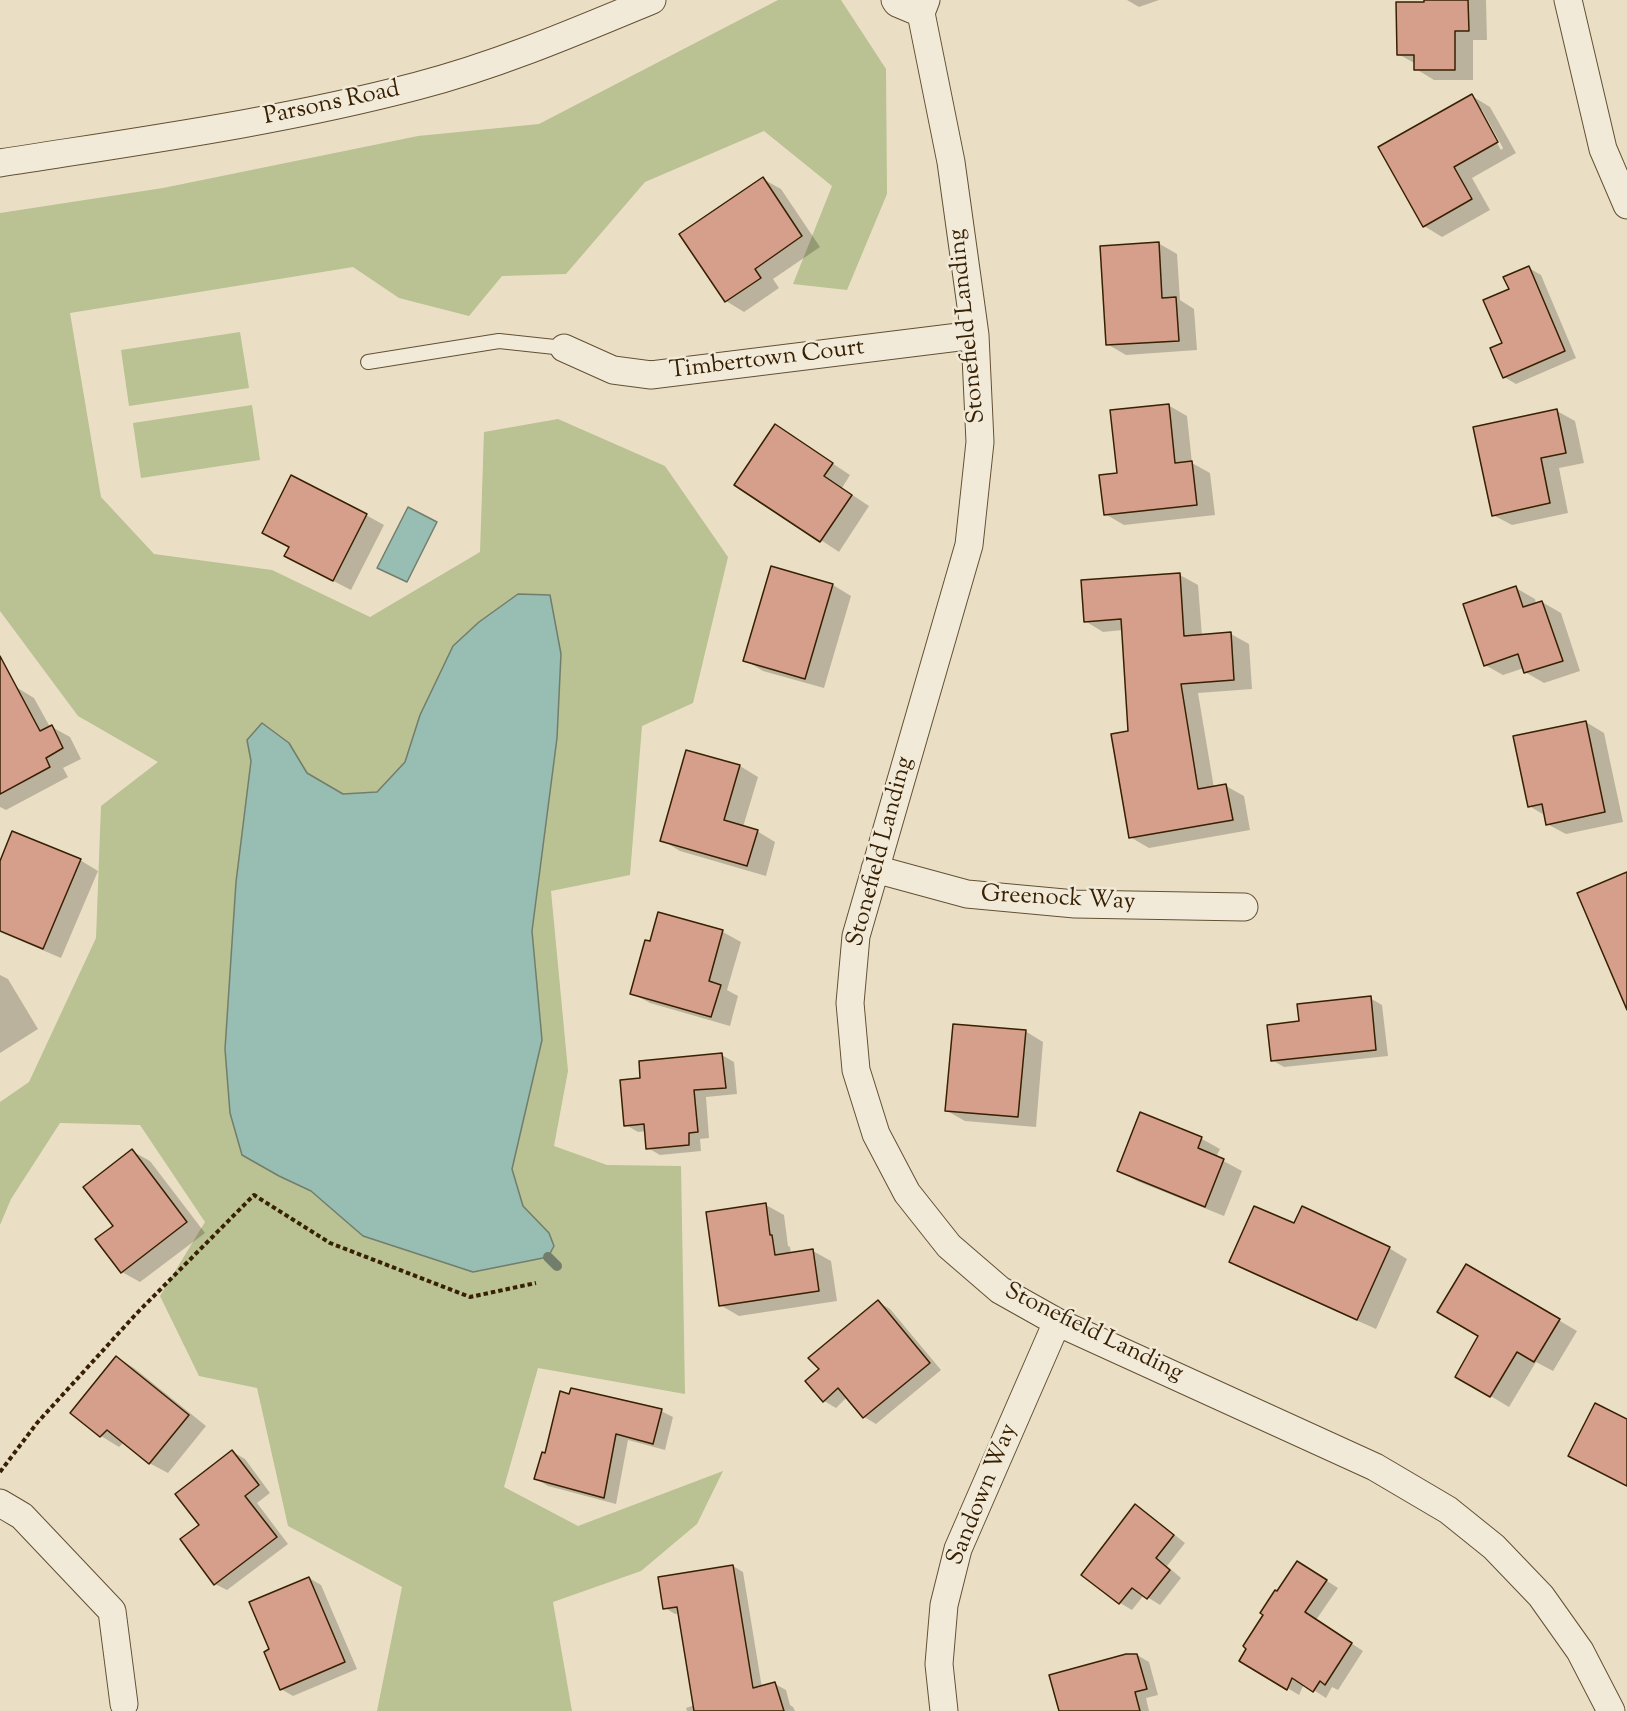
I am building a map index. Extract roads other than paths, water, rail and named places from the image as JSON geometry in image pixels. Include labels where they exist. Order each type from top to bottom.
[{"type":"street","name":"Parsons Road","points":[[0,163],[268,120],[417,86],[537,48],[652,0]]},
{"type":"street","name":"Stonefield Landing","points":[[895,0],[897,3],[924,7],[951,162],[975,335],[980,442],[969,545],[856,936],[850,1003],[856,1070],[876,1134],[907,1193],[949,1246],[1000,1290],[1057,1322],[1375,1467],[1448,1510],[1494,1547],[1541,1596],[1580,1651],[1611,1711]]},
{"type":"street","points":[[1568,0],[1603,149],[1627,205]]},
{"type":"street","name":"Timbertown Court","points":[[564,348],[613,370],[651,375],[975,335]]},
{"type":"street","name":"Greenock Way","points":[[875,869],[967,894],[1076,904],[1245,907]]},
{"type":"street","name":"Sandown Way","points":[[944,1711],[939,1664],[944,1605],[958,1549],[1057,1322]]},
{"type":"street","points":[[0,1503],[22,1516],[112,1611],[124,1704]]},
{"type":"lane","points":[[368,362],[499,341],[564,348]]},
{"type":"water","points":[[408,507],[437,522],[407,582],[377,568]]},
{"type":"water","points":[[518,594],[550,595],[561,654],[557,738],[532,931],[542,1040],[512,1169],[523,1206],[549,1233],[554,1246],[548,1257],[473,1272],[363,1236],[311,1191],[242,1155],[230,1113],[225,1049],[236,882],[251,761],[247,740],[262,723],[289,743],[307,773],[343,794],[377,792],[405,762],[420,715],[453,646],[479,622]]},
{"type":"waterway","points":[[548,1257],[557,1266]]}]
